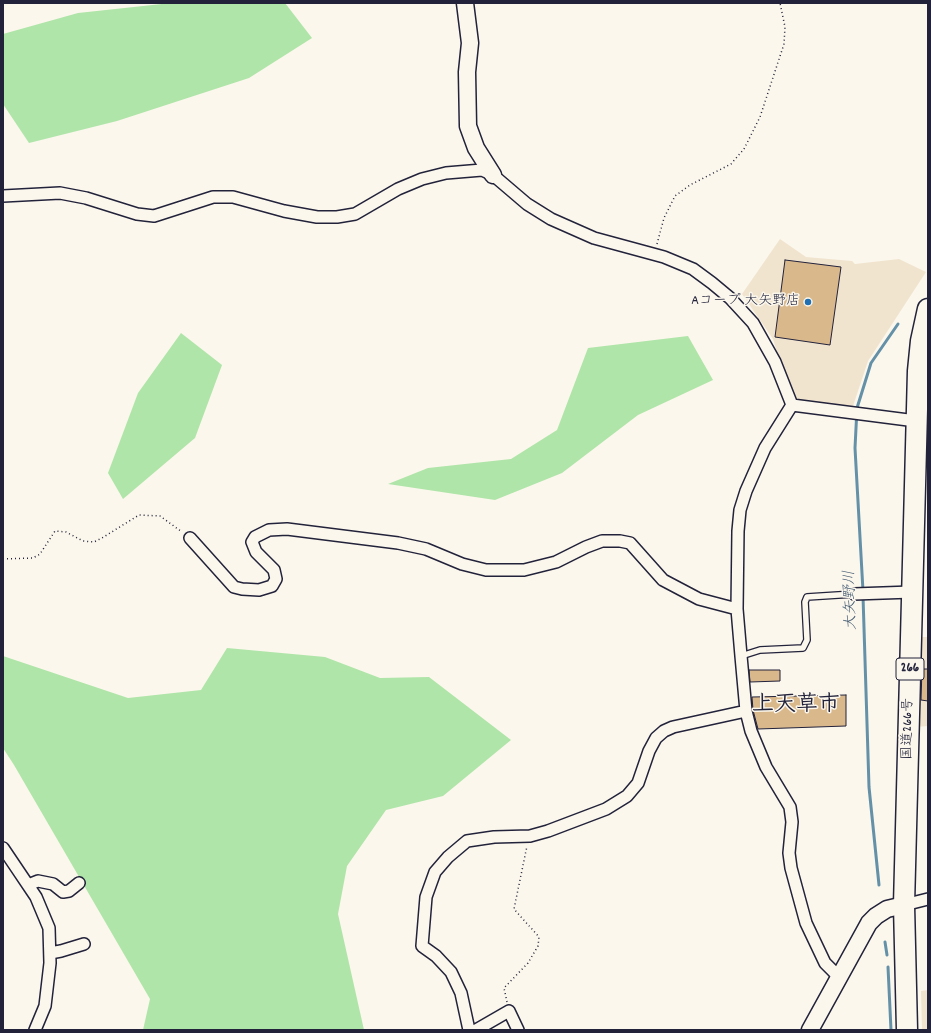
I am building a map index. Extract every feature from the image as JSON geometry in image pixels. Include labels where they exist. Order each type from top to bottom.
[{"type":"highway","name":"国道266号","points":[[906,1030],[904,905],[912,592],[922,442],[916,420],[921,341],[928,309]]},
{"type":"street","points":[[465,3],[470,43],[467,72],[468,126],[476,148],[493,175]]},
{"type":"street","points":[[3,196],[60,193],[86,198],[137,214],[154,216],[213,197],[233,197],[284,211],[317,217],[337,217],[355,214],[398,189],[422,179],[446,173],[482,170],[493,175],[527,204],[551,219],[594,238],[664,257],[693,269],[730,298],[753,323],[775,362],[792,406]]},
{"type":"street","points":[[792,406],[916,420]]},
{"type":"street","points":[[792,406],[765,448],[746,491],[740,510],[738,531],[737,609],[746,711],[751,731],[763,761],[790,807],[792,822],[789,854],[791,868],[806,923],[825,963],[839,977]]},
{"type":"street","points":[[190,538],[234,587],[259,590],[272,586],[276,579],[274,570],[256,552],[252,542],[255,537],[269,530],[287,529],[398,543],[426,549],[462,564],[486,570],[524,570],[556,562],[602,541],[620,541],[630,543],[663,580],[699,598],[737,609]]},
{"type":"street","points":[[854,594],[912,592]]},
{"type":"street","points":[[469,1030],[461,993],[451,972],[436,956],[422,946],[426,897],[435,872],[448,857],[467,842],[494,837],[530,836],[548,831],[606,809],[627,796],[638,783],[649,751],[656,738],[664,731],[673,727],[746,711]]},
{"type":"street","points":[[3,848],[36,897],[49,928],[50,963],[45,1006],[35,1030]]},
{"type":"street","points":[[28,885],[38,881],[46,882],[53,884],[63,892],[69,891],[79,883]]},
{"type":"street","points":[[810,1030],[869,923],[876,916],[887,909],[928,899]]},
{"type":"street","points":[[50,953],[84,944]]},
{"type":"street","points":[[476,1030],[509,1011],[518,1030]]},
{"type":"lane","points":[[741,656],[760,650],[803,648],[807,640],[805,602],[807,597],[854,594]]},
{"type":"path","points":[[654,254],[664,218],[675,196],[690,185],[731,164],[744,148],[760,117],[784,44],[785,27],[780,3]]},
{"type":"path","points":[[3,559],[33,558],[40,554],[55,531],[66,532],[83,541],[94,542],[139,515],[160,516],[190,538]]},
{"type":"path","points":[[509,1011],[504,988],[528,963],[538,946],[539,937],[514,909],[530,836]]},
{"type":"shaded area","points":[[780,239],[806,257],[852,261],[855,264],[899,259],[926,272],[868,361],[853,406],[801,403],[789,393],[773,339],[742,294]]},
{"type":"shaded area","points":[[920,637],[928,637],[928,726],[916,727]]},
{"type":"shaded area","points":[[928,990],[928,1030],[922,1030],[921,991]]},
{"type":"green space","points":[[171,3],[285,3],[312,38],[249,78],[117,121],[29,143],[3,104],[3,34],[78,13]]},
{"type":"green space","points":[[181,333],[222,365],[195,438],[123,499],[108,473],[138,393]]},
{"type":"green space","points":[[688,336],[713,380],[638,415],[562,473],[495,500],[388,484],[428,468],[511,459],[557,430],[588,348]]},
{"type":"green space","points":[[227,648],[325,657],[380,678],[429,677],[511,740],[443,796],[386,810],[347,866],[338,914],[364,1030],[143,1030],[150,999],[3,748],[3,656],[128,698],[201,690]]},
{"type":"building","name":"Aコープ 大矢野店","points":[[785,260],[841,267],[830,345],[775,337]]},
{"type":"building","points":[[922,669],[928,669],[928,701],[921,700]]},
{"type":"building","points":[[749,670],[780,670],[780,681],[750,682]]},
{"type":"building","points":[[846,695],[846,726],[758,729],[753,710],[752,697]]},
{"type":"waterway","name":"大矢野川","points":[[863,591],[855,448],[857,408],[871,363],[898,324]]},
{"type":"waterway","name":"大矢野川","points":[[863,596],[869,787],[879,885]]},
{"type":"waterway","name":"大矢野川","points":[[885,942],[887,955]]},
{"type":"waterway","name":"大矢野川","points":[[888,967],[891,1030]]},
{"type":"place","name":"Aコープ 大矢野店","points":[[808,302]]},
{"type":"district","name":"上天草市","points":[[796,707]]}]
